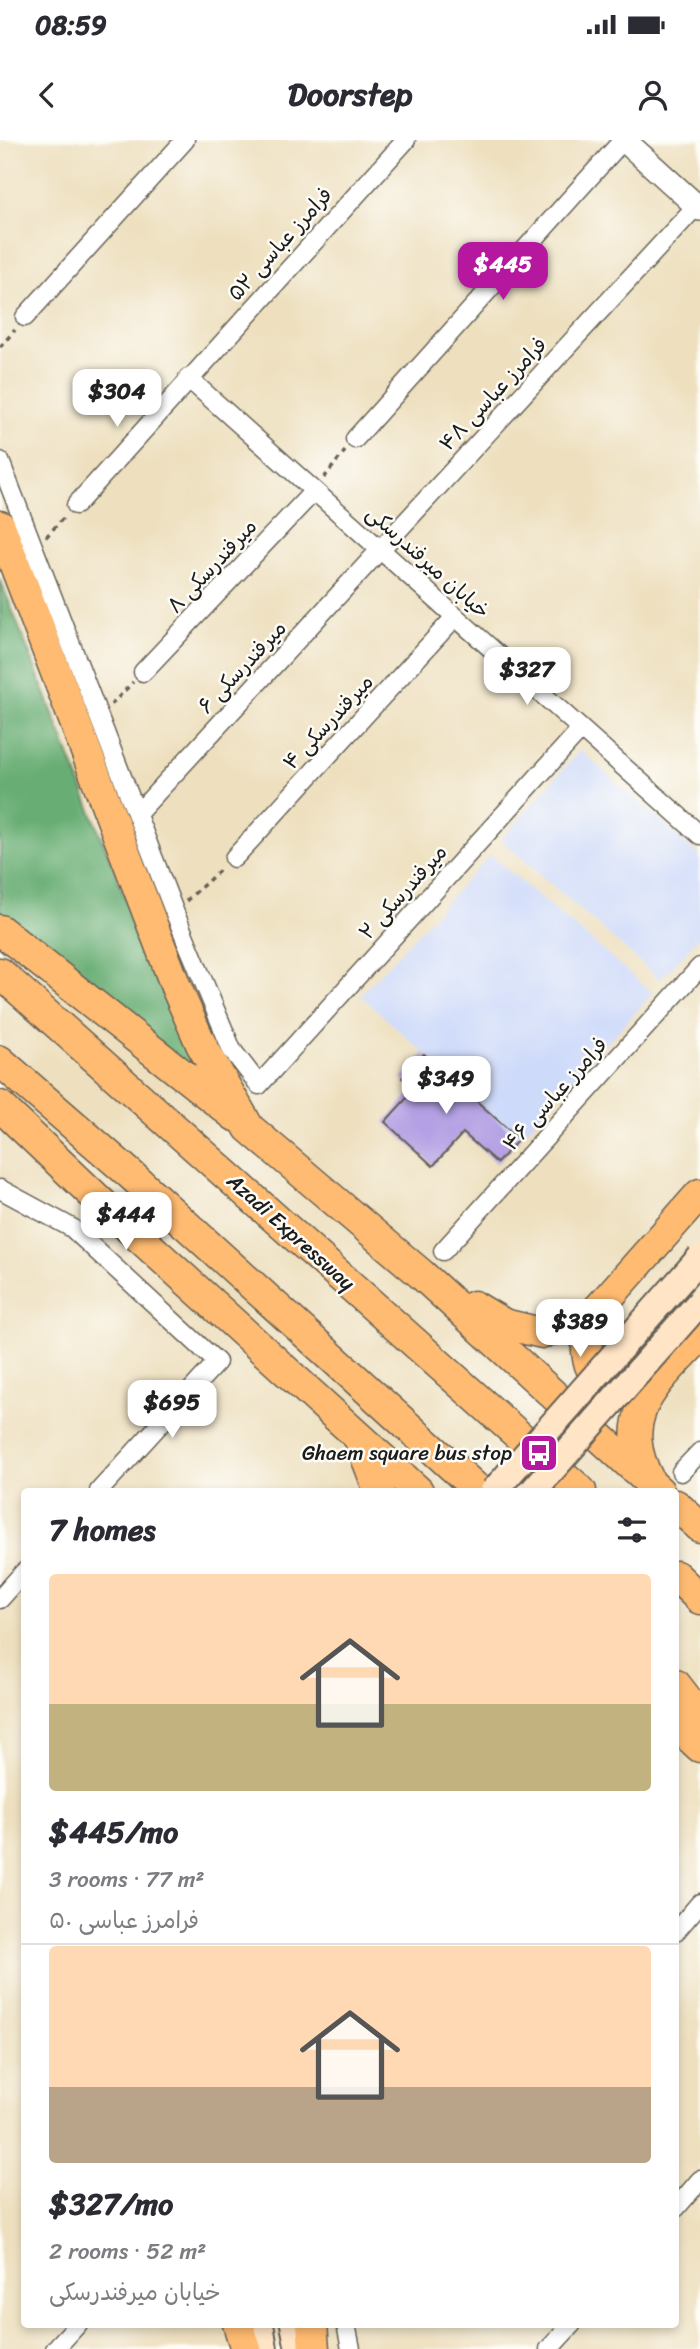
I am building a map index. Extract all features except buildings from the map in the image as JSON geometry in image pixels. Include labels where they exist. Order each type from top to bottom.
[{"type":"highway","points":[[0,526],[176,986],[201,1044],[249,1128]]},
{"type":"highway","points":[[0,930],[13,937],[249,1128],[664,1482]]},
{"type":"highway","name":"Azadi Expressway","points":[[0,973],[578,1488]]},
{"type":"highway","points":[[0,1061],[130,1174],[476,1488]]},
{"type":"highway","points":[[0,1105],[107,1208],[415,1488]]},
{"type":"highway","points":[[0,1136],[25,1147],[107,1208]]},
{"type":"highway","points":[[652,1389],[637,1393],[616,1391],[598,1379],[586,1361],[584,1340],[591,1317],[700,1194]]},
{"type":"highway","points":[[421,1274],[504,1324],[542,1333],[591,1317]]},
{"type":"highway","points":[[664,1482],[638,1458],[637,1415],[652,1389],[700,1336]]},
{"type":"highway","points":[[359,1437],[378,1488]]},
{"type":"highway","points":[[679,1508],[700,1527]]},
{"type":"highway","points":[[679,1579],[700,1598]]},
{"type":"highway","points":[[679,1672],[700,1690]]},
{"type":"highway","points":[[679,1689],[700,1716]]},
{"type":"highway","points":[[679,1728],[700,1747]]},
{"type":"highway","points":[[239,2328],[246,2349]]},
{"type":"highway","points":[[312,2328],[314,2349]]},
{"type":"main road","points":[[498,1488],[700,1258]]},
{"type":"main road","points":[[536,1488],[700,1302]]},
{"type":"main road","points":[[261,2328],[264,2349]]},
{"type":"main road","points":[[294,2328],[299,2349]]},
{"type":"street","points":[[25,317],[185,140]]},
{"type":"street","name":"فرامرز عباسی ۵۲","points":[[76,505],[406,140]]},
{"type":"street","points":[[355,439],[623,140],[699,206]]},
{"type":"street","name":"فرامرز عباسی ۴۸","points":[[380,551],[699,206]]},
{"type":"street","name":"خیابان میرفندرسکی","points":[[188,378],[700,835]]},
{"type":"street","points":[[0,461],[32,551],[174,911]]},
{"type":"street","name":"میرفندرسکی ۸","points":[[143,672],[314,491]]},
{"type":"street","name":"میرفندرسکی ۶","points":[[137,814],[380,551]]},
{"type":"street","name":"میرفندرسکی ۴","points":[[234,858],[456,617]]},
{"type":"street","name":"میرفندرسکی ۲","points":[[174,911],[232,1050],[259,1084],[581,729]]},
{"type":"street","name":"فرامرز عباسی ۴۶","points":[[443,1251],[700,967]]},
{"type":"street","points":[[0,1189],[72,1228],[217,1362],[102,1488]]},
{"type":"street","points":[[664,1482],[700,1452]]},
{"type":"street","points":[[0,1599],[21,1575]]},
{"type":"street","points":[[679,1927],[700,1903]]},
{"type":"street","points":[[679,2204],[700,2180]]},
{"type":"street","points":[[55,2349],[74,2328]]},
{"type":"street","points":[[347,2328],[351,2349]]},
{"type":"street","points":[[549,2349],[568,2328]]},
{"type":"path","points":[[0,347],[25,317]]},
{"type":"path","points":[[314,491],[355,439]]},
{"type":"path","points":[[32,551],[76,505]]},
{"type":"path","points":[[98,719],[143,672]]},
{"type":"path","points":[[174,911],[234,858]]},
{"type":"shaded area","points":[[580,750],[700,856],[700,936],[660,980],[501,840]]},
{"type":"shaded area","points":[[490,855],[653,993],[519,1139],[360,995]]},
{"type":"green space","points":[[0,579],[162,991],[205,1082],[0,911]]},
{"type":"place","name":"Ghaem square bus stop","points":[[539,1453]]}]
